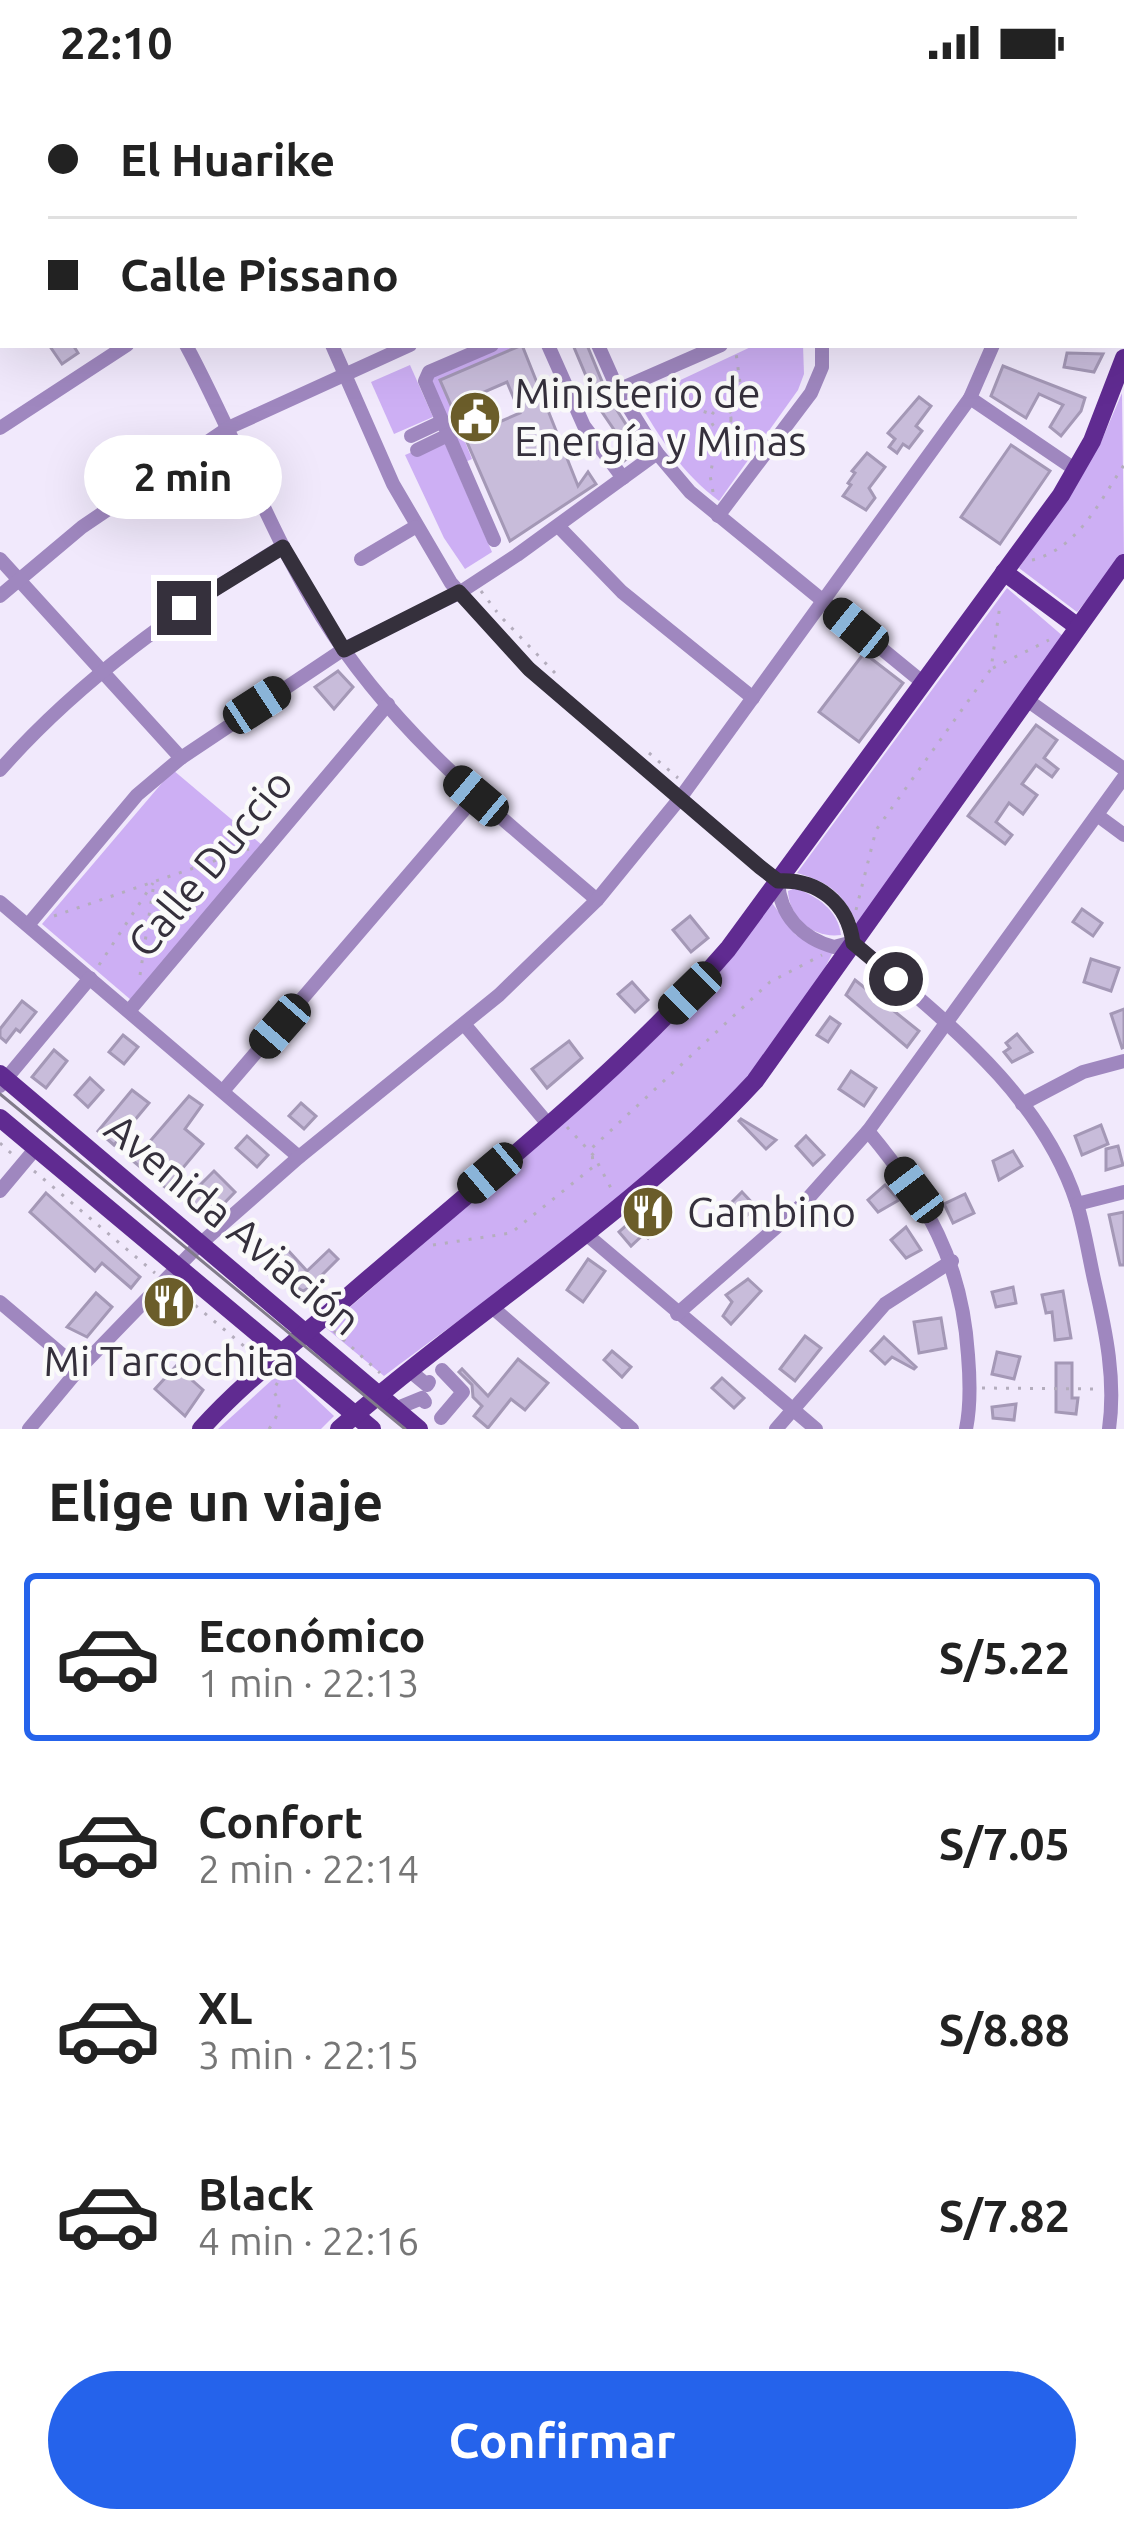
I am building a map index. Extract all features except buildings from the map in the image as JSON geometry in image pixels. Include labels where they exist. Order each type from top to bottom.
[{"type":"main road","points":[[201,1429],[318,1334],[605,1077],[690,993],[778,881],[921,681],[1009,576],[1092,441],[1124,358]]},
{"type":"main road","points":[[347,1422],[394,1390],[620,1206],[755,1081],[846,938],[1028,700],[1124,562]]},
{"type":"main road","points":[[1009,576],[1078,627]]},
{"type":"main road","name":"Avenida Aviación","points":[[2,1080],[199,1245],[394,1390],[419,1429]]},
{"type":"main road","name":"Avenida Aviación","points":[[0,1118],[30,1156],[282,1360],[347,1422],[372,1429]]},
{"type":"street","points":[[0,428],[122,348]]},
{"type":"street","points":[[188,348],[283,547],[344,650],[438,764],[597,900]]},
{"type":"street","points":[[333,348],[415,527],[459,592],[529,669],[685,792],[778,881],[779,899],[791,921],[812,940],[846,938]]},
{"type":"street","points":[[0,596],[139,485],[228,428],[404,348]]},
{"type":"street","points":[[485,348],[426,375],[494,540]]},
{"type":"street","points":[[549,348],[584,426],[623,478]]},
{"type":"street","points":[[600,348],[657,452],[690,492],[921,681]]},
{"type":"street","points":[[623,388],[714,348]]},
{"type":"street","points":[[718,516],[818,381],[821,348]]},
{"type":"street","points":[[29,1429],[199,1245],[464,1024],[597,900],[685,792],[970,398],[991,348]]},
{"type":"street","points":[[970,398],[1076,470]]},
{"type":"street","points":[[414,443],[446,428]]},
{"type":"street","points":[[28,925],[137,795],[231,721],[344,650],[474,583],[559,527],[657,452]]},
{"type":"street","points":[[362,559],[415,527]]},
{"type":"street","points":[[559,527],[622,592],[753,698]]},
{"type":"street","points":[[0,770],[101,672],[184,608],[283,547]]},
{"type":"street","points":[[0,559],[182,758]]},
{"type":"street","points":[[677,1314],[803,1204],[868,1131],[1124,773],[1028,700]]},
{"type":"street","name":"Calle Duccio","points":[[133,1007],[388,704]]},
{"type":"street","points":[[224,1091],[476,796]]},
{"type":"street","points":[[1097,815],[1124,836]]},
{"type":"street","points":[[778,881],[796,880],[819,888],[838,905],[846,938],[947,1023],[1022,1104],[1052,1151],[1077,1204],[1106,1334],[1112,1389],[1109,1429]]},
{"type":"street","points":[[0,902],[90,978],[133,1007],[299,1157]]},
{"type":"street","points":[[2,1080],[90,978]]},
{"type":"street","points":[[464,1024],[553,1120]]},
{"type":"street","points":[[1022,1104],[1083,1072],[1124,1061]]},
{"type":"street","points":[[868,1131],[914,1190],[952,1261],[964,1307],[970,1388],[966,1429]]},
{"type":"street","points":[[0,1191],[30,1156]]},
{"type":"street","points":[[1077,1204],[1124,1192]]},
{"type":"street","points":[[586,1234],[816,1429]]},
{"type":"street","points":[[776,1429],[884,1304],[952,1261]]},
{"type":"street","points":[[0,1302],[80,1369]]},
{"type":"street","points":[[492,1307],[632,1429]]},
{"type":"street","points":[[1106,1334],[1124,1330]]},
{"type":"street","points":[[433,1396],[446,1367],[444,1345]]},
{"type":"street","points":[[394,1390],[433,1396]]},
{"type":"street","points":[[394,1390],[433,1396]]},
{"type":"path","points":[[718,516],[710,476],[720,429],[730,422],[729,412],[742,398],[735,348]]},
{"type":"path","points":[[623,388],[711,415]]},
{"type":"path","points":[[711,415],[719,409],[729,412]]},
{"type":"path","points":[[711,415],[712,424],[720,429]]},
{"type":"path","points":[[620,1206],[592,1148],[770,982],[846,938],[876,830],[991,669],[1001,596],[1009,576],[1075,537],[1124,466]]},
{"type":"path","points":[[474,583],[559,676]]},
{"type":"path","points":[[991,669],[1078,627]]},
{"type":"path","points":[[635,741],[685,792]]},
{"type":"path","points":[[28,925],[273,840]]},
{"type":"path","points":[[90,978],[154,881]]},
{"type":"path","points":[[133,1007],[154,881]]},
{"type":"path","points":[[553,1120],[594,1156]]},
{"type":"path","points":[[0,1143],[30,1156],[282,1360],[273,1391],[280,1400],[279,1410],[269,1429]]},
{"type":"path","points":[[426,1249],[442,1241],[511,1233],[593,1167],[594,1156]]},
{"type":"path","points":[[318,1334],[394,1390]]},
{"type":"path","points":[[970,1388],[1112,1389]]},
{"type":"shaded area","points":[[485,348],[512,348],[440,380],[472,459],[463,463],[426,373]]},
{"type":"shaded area","points":[[749,348],[803,348],[804,374],[798,390],[719,501],[673,455],[638,400]]},
{"type":"shaded area","points":[[410,365],[433,417],[394,434],[371,382]]},
{"type":"shaded area","points":[[1122,393],[1124,556],[1077,612],[1019,568],[1101,442]]},
{"type":"shaded area","points":[[443,439],[492,552],[465,569],[444,538],[405,455]]},
{"type":"shaded area","points":[[1007,588],[1064,637],[857,924],[834,890],[797,873]]},
{"type":"shaded area","points":[[173,770],[262,845],[131,1000],[42,924]]},
{"type":"shaded area","points":[[795,888],[825,905],[841,935],[821,934],[798,918],[788,891]]},
{"type":"shaded area","points":[[772,903],[796,935],[833,952],[797,1014],[750,1074],[695,1131],[570,1237],[384,1376],[326,1328],[639,1055],[698,997]]},
{"type":"shaded area","points":[[284,1369],[334,1416],[321,1429],[218,1429]]},
{"type":"railway","points":[[0,1094],[405,1429]]},
{"type":"place","name":"Ministerio de Energía y Minas","points":[[475,417]]},
{"type":"place","name":"Gambino","points":[[648,1212]]},
{"type":"place","name":"Mi Tarcochita","points":[[169,1302]]},
{"type":"route","points":[[184,608],[283,547],[344,650],[459,592],[529,669],[760,867],[778,881],[796,880],[830,896],[850,925],[853,943],[896,979]]}]
